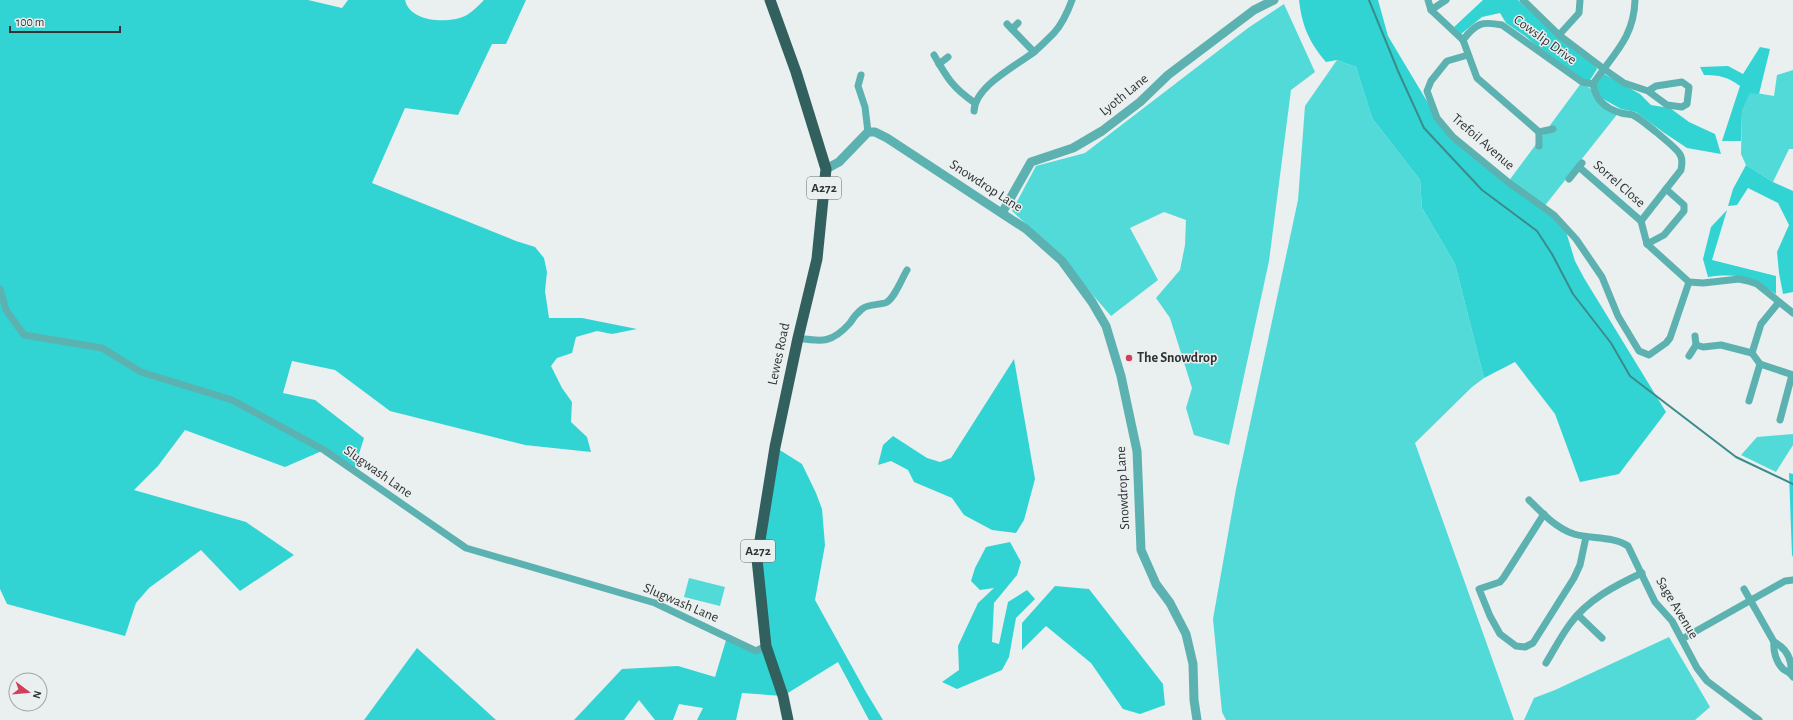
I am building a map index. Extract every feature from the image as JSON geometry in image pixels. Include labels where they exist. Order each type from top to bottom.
[{"type":"highway","name":"Lewes Road","points":[[770,0],[796,72],[826,169],[817,259],[798,338],[775,447],[757,559],[766,646],[783,696],[788,720]]},
{"type":"street","points":[[974,111],[975,103],[997,77],[1034,52],[1055,32],[1067,12],[1072,0]]},
{"type":"street","name":"Lyoth Lane","points":[[1002,213],[1031,162],[1074,148],[1102,131],[1140,102],[1168,75],[1254,10],[1274,0]]},
{"type":"street","points":[[1428,0],[1431,10],[1463,40],[1477,78],[1540,132]]},
{"type":"street","points":[[1431,10],[1446,0]]},
{"type":"street","points":[[1523,0],[1559,35],[1624,83],[1648,91],[1667,105],[1682,107],[1687,104],[1689,87],[1682,82],[1656,86],[1648,91]]},
{"type":"street","points":[[1559,35],[1579,12],[1580,0]]},
{"type":"street","points":[[1635,0],[1632,19],[1621,48],[1593,84],[1595,96],[1604,105],[1619,112],[1633,115],[1646,124],[1679,153],[1683,163],[1681,170],[1641,221],[1647,244],[1690,282],[1703,283],[1739,279],[1748,281],[1757,284],[1793,312]]},
{"type":"street","name":"Cowslip Drive","points":[[1463,40],[1472,29],[1486,22],[1502,25],[1582,82],[1593,84]]},
{"type":"street","points":[[1018,23],[1010,26],[1034,52]]},
{"type":"street","points":[[934,55],[944,74],[955,88],[975,103]]},
{"type":"street","name":"Trefoil Avenue","points":[[1468,55],[1447,62],[1431,81],[1427,91],[1437,118],[1453,137],[1554,215],[1576,239],[1602,277],[1618,316],[1639,351],[1649,355],[1666,343],[1670,338],[1690,282]]},
{"type":"street","points":[[939,64],[948,57]]},
{"type":"street","points":[[826,169],[839,162],[868,132],[866,107],[858,86],[860,75]]},
{"type":"street","points":[[1540,132],[1553,129]]},
{"type":"street","name":"Snowdrop Lane","points":[[868,132],[875,132],[887,138],[1026,229],[1062,262],[1092,302],[1106,326],[1121,376],[1137,451],[1141,550],[1156,584],[1170,603],[1186,634],[1193,664],[1194,700],[1197,720]]},
{"type":"street","points":[[1539,146],[1540,132]]},
{"type":"street","name":"Sorrel Close","points":[[1569,179],[1580,165],[1641,221]]},
{"type":"street","points":[[1647,244],[1664,235],[1684,211],[1684,205],[1666,189]]},
{"type":"street","points":[[798,338],[815,341],[830,339],[840,334],[863,308],[887,302],[893,296],[907,270]]},
{"type":"street","name":"Slugwash Lane","points":[[0,289],[6,310],[24,336],[102,348],[141,372],[232,400],[324,450],[466,548],[655,603],[756,651],[766,646]]},
{"type":"street","points":[[1752,353],[1761,324],[1779,302]]},
{"type":"street","points":[[1689,356],[1696,344],[1695,336]]},
{"type":"street","points":[[1696,344],[1703,347],[1721,345],[1752,353],[1760,364],[1793,375],[1780,420]]},
{"type":"street","points":[[1749,401],[1760,364]]},
{"type":"street","name":"Sage Avenue","points":[[1529,500],[1544,514],[1573,534],[1619,542],[1628,546],[1655,602],[1672,621],[1697,668],[1706,681],[1759,720]]},
{"type":"street","points":[[1544,514],[1500,582],[1479,589],[1490,616],[1500,634],[1516,646],[1525,646],[1533,643],[1574,578],[1580,565],[1586,536]]},
{"type":"street","points":[[1546,663],[1569,624],[1578,615],[1605,592],[1642,573]]},
{"type":"street","points":[[1682,639],[1784,581],[1793,580]]},
{"type":"street","points":[[1744,589],[1774,642],[1773,652],[1783,668],[1792,675]]},
{"type":"street","points":[[1578,615],[1602,638]]},
{"type":"shaded area","points":[[0,0],[308,0],[342,8],[348,0],[405,0],[408,8],[422,17],[432,20],[451,20],[467,15],[484,0],[526,0],[506,44],[492,44],[458,115],[405,108],[372,183],[516,241],[535,247],[544,258],[547,272],[545,291],[549,318],[582,318],[637,329],[612,334],[597,331],[576,337],[572,353],[557,358],[551,366],[562,388],[572,402],[571,422],[587,437],[591,452],[525,445],[390,411],[335,370],[292,361],[283,393],[315,400],[364,438],[354,470],[324,450],[285,467],[185,430],[158,466],[134,490],[246,522],[294,555],[240,591],[201,550],[149,588],[136,603],[125,636],[7,604],[0,589]]},
{"type":"shaded area","points":[[1299,0],[1378,0],[1388,36],[1437,118],[1453,137],[1564,225],[1575,261],[1584,278],[1666,412],[1619,474],[1580,482],[1555,414],[1515,362],[1484,378],[1455,264],[1422,208],[1420,180],[1372,118],[1356,67],[1337,60],[1326,62],[1315,48],[1304,26]]},
{"type":"shaded area","points":[[1483,0],[1518,0],[1548,28],[1595,65],[1597,69],[1590,80],[1582,80],[1552,60],[1525,36],[1506,23],[1500,13],[1482,17],[1461,34],[1454,27]]},
{"type":"shaded area","points":[[1284,4],[1315,72],[1291,90],[1269,261],[1229,445],[1194,435],[1186,408],[1192,388],[1170,318],[1156,298],[1180,270],[1185,245],[1186,220],[1164,212],[1130,228],[1158,280],[1111,316],[1052,248],[1012,211],[1036,166],[1085,153],[1248,28]]},
{"type":"shaded area","points":[[1760,47],[1770,49],[1759,94],[1750,93],[1742,112],[1741,141],[1722,141],[1740,86],[1723,77],[1704,75],[1700,67],[1728,66],[1743,74]]},
{"type":"shaded area","points":[[1337,60],[1356,67],[1372,118],[1420,180],[1422,208],[1455,264],[1484,378],[1472,387],[1415,443],[1514,720],[1226,720],[1222,712],[1213,619],[1236,489],[1298,200],[1305,106]]},
{"type":"shaded area","points":[[1793,70],[1793,149],[1789,149],[1773,182],[1746,165],[1741,154],[1742,112],[1750,92],[1774,96],[1777,75]]},
{"type":"shaded area","points":[[1604,74],[1640,94],[1651,105],[1670,108],[1689,122],[1715,134],[1721,154],[1687,148],[1636,112],[1621,109],[1596,95],[1595,86]]},
{"type":"shaded area","points":[[1582,82],[1619,112],[1543,208],[1508,182]]},
{"type":"shaded area","points":[[1746,165],[1773,182],[1793,191],[1793,292],[1783,294],[1779,273],[1777,252],[1789,225],[1778,203],[1748,188],[1737,205],[1728,206],[1733,189]]},
{"type":"shaded area","points":[[1727,210],[1712,260],[1776,276],[1776,294],[1751,280],[1736,276],[1708,277],[1703,259],[1711,227]]},
{"type":"shaded area","points":[[1014,359],[1035,479],[1024,520],[1016,533],[992,530],[964,515],[952,498],[914,482],[908,470],[891,461],[878,465],[883,445],[893,436],[927,458],[940,462],[951,458]]},
{"type":"shaded area","points":[[1793,434],[1793,445],[1776,472],[1741,455],[1757,437]]},
{"type":"shaded area","points":[[775,447],[802,464],[816,493],[822,509],[825,545],[815,600],[883,720],[869,720],[838,662],[783,696],[742,693],[736,720],[697,720],[703,708],[679,704],[673,720],[655,720],[639,700],[624,720],[574,720],[622,669],[678,666],[715,677],[727,637],[756,651],[766,646],[757,559]]},
{"type":"shaded area","points":[[1789,473],[1793,474],[1793,557],[1792,555]]},
{"type":"shaded area","points":[[1010,542],[1021,562],[1017,575],[994,603],[992,642],[999,644],[1008,602],[1027,590],[1035,599],[1016,618],[1009,657],[1002,670],[957,689],[942,682],[959,670],[958,646],[978,603],[994,588],[980,590],[971,581],[975,568],[986,547]]},
{"type":"shaded area","points":[[689,578],[725,587],[720,606],[684,597]]},
{"type":"shaded area","points":[[1055,586],[1089,589],[1163,684],[1165,705],[1140,714],[1123,709],[1091,663],[1046,626],[1022,650],[1022,623]]},
{"type":"shaded area","points":[[1669,637],[1710,707],[1695,720],[1524,720],[1534,698],[1555,690]]},
{"type":"shaded area","points":[[417,648],[496,720],[364,720]]},
{"type":"waterway","points":[[1369,0],[1398,71],[1424,128],[1482,190],[1537,231],[1552,254],[1573,294],[1611,343],[1630,376],[1736,457],[1793,484]]},
{"type":"place","name":"The Snowdrop","points":[[1129,358]]}]
